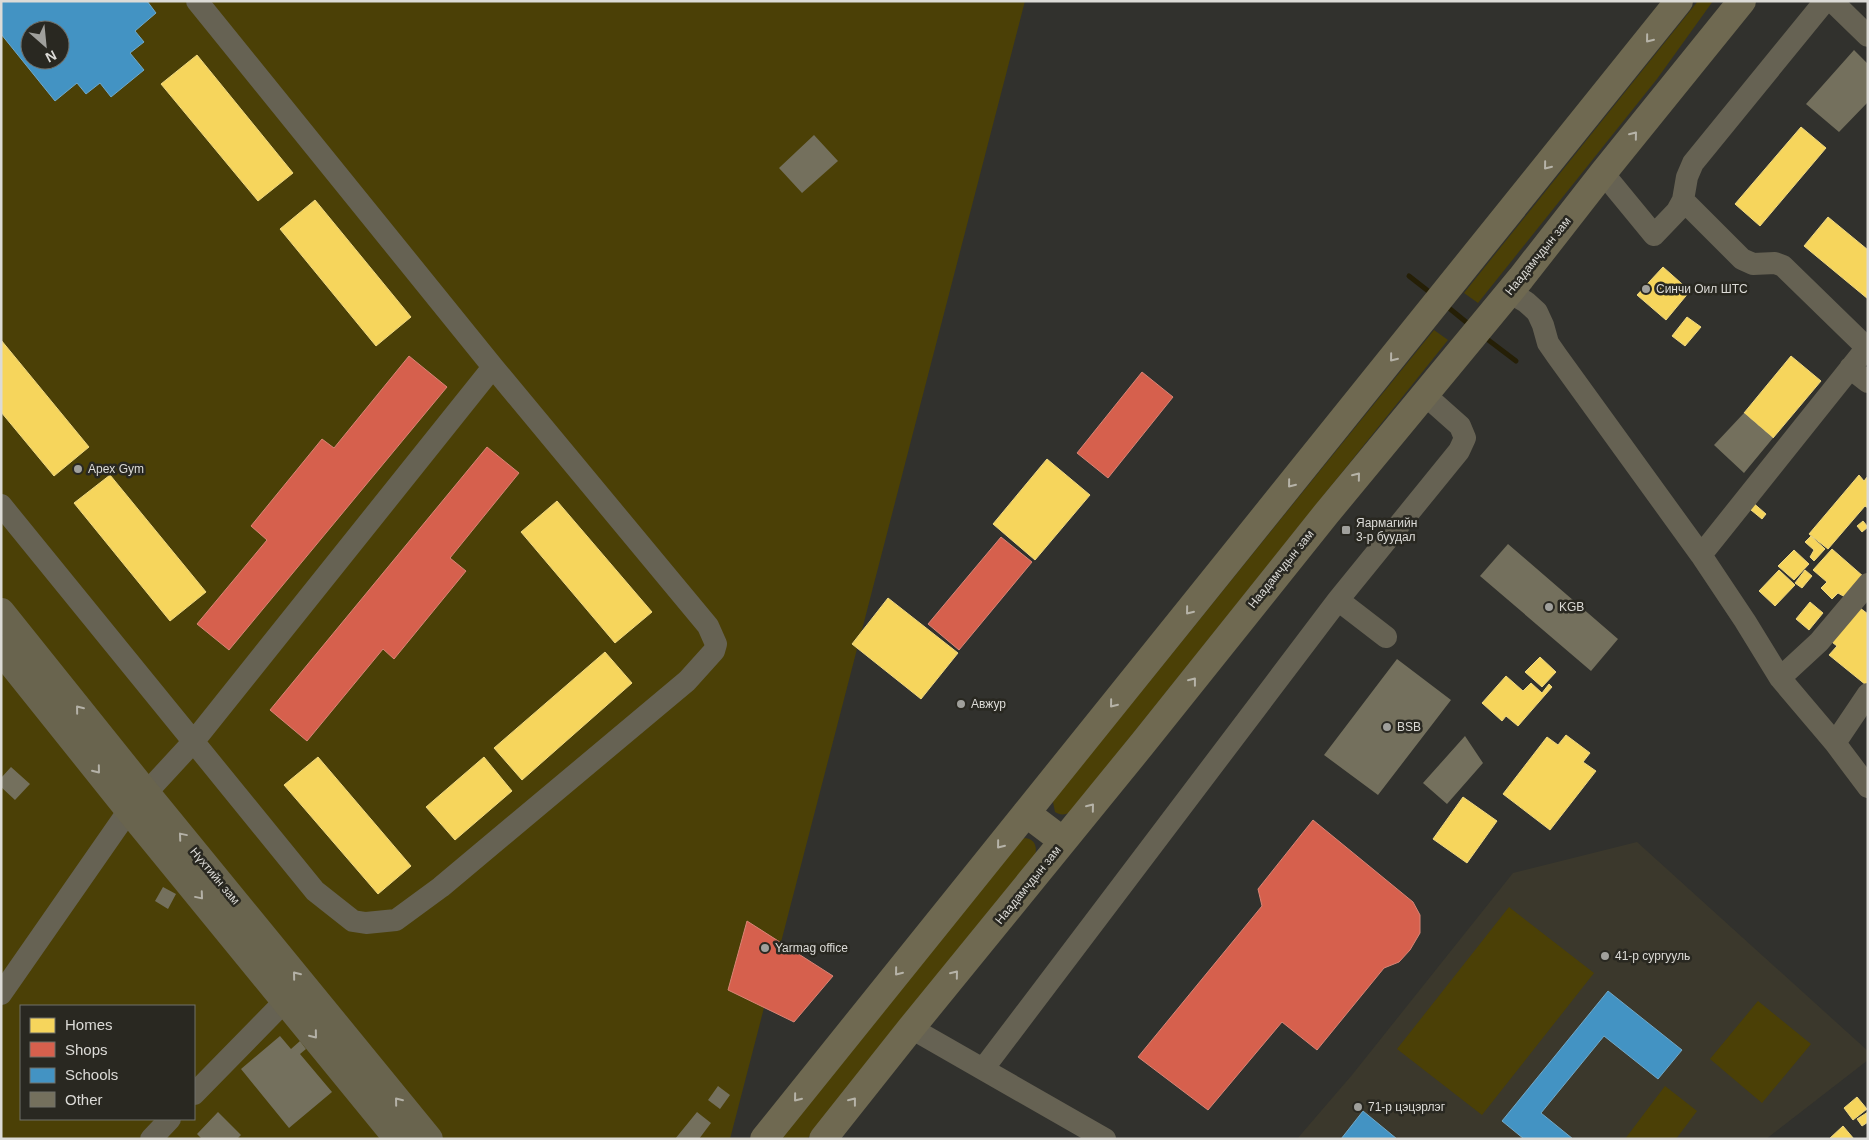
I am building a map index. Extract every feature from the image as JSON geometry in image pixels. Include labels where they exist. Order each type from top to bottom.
[{"type":"highway","points":[[764,1139],[1679,1]]},
{"type":"highway","name":"Наадамчдын зам","points":[[823,1139],[910,1028],[1064,841],[1277,574],[1509,292],[1742,1]]},
{"type":"highway","points":[[1026,813],[1064,841]]},
{"type":"main road","name":"Нүхтийн зам","points":[[1,612],[137,801],[286,1000],[398,1139]]},
{"type":"main road","name":"Нүхтийн зам","points":[[1,650],[137,801],[429,1139]]},
{"type":"street","points":[[1,505],[315,891],[353,921],[366,923],[396,920],[449,880],[687,681],[714,651],[716,644],[708,626],[493,367],[197,1]]},
{"type":"street","points":[[1603,173],[1654,235],[1677,211],[1683,200],[1687,177],[1693,163],[1825,1]]},
{"type":"street","points":[[1832,1],[1868,36]]},
{"type":"street","points":[[1683,200],[1742,259],[1753,264],[1775,263],[1783,266],[1867,347],[1701,555]]},
{"type":"street","points":[[1509,292],[1526,302],[1537,312],[1548,342],[1557,356],[1701,555],[1745,620],[1780,678],[1835,743],[1868,787]]},
{"type":"street","points":[[1,994],[137,801],[194,741],[493,367]]},
{"type":"street","points":[[1850,368],[1868,382]]},
{"type":"street","points":[[983,1069],[1338,600],[1459,451],[1465,438],[1460,426],[1424,394]]},
{"type":"street","points":[[1780,678],[1819,642],[1868,584]]},
{"type":"street","points":[[1338,600],[1386,637]]},
{"type":"street","points":[[1835,743],[1868,694]]},
{"type":"street","points":[[195,1093],[286,1000]]},
{"type":"street","points":[[910,1028],[1105,1139]]},
{"type":"street","points":[[150,1139],[169,1120]]},
{"type":"shaded area","points":[[1,1],[1025,1],[730,1139],[1,1139]]},
{"type":"shaded area","points":[[1698,1],[1713,1],[1657,79],[1478,303],[1464,293]]},
{"type":"shaded area","points":[[1434,330],[1448,340],[1071,811],[1067,814],[1055,812],[1053,802],[1055,798]]},
{"type":"shaded area","points":[[1025,838],[1034,842],[1036,851],[1034,858],[807,1139],[779,1139],[1018,841]]},
{"type":"shaded area","name":"41-р сургууль","points":[[1637,842],[1868,1051],[1868,1060],[1766,1139],[1297,1139],[1352,1075],[1513,873]]},
{"type":"shaded area","points":[[1509,907],[1594,973],[1482,1115],[1397,1049]]},
{"type":"shaded area","points":[[1758,1001],[1811,1044],[1762,1103],[1710,1059]]},
{"type":"shaded area","points":[[1665,1086],[1697,1111],[1676,1139],[1625,1139]]},
{"type":"building: Homes","points":[[197,55],[293,173],[258,201],[161,84]]},
{"type":"building: Homes","points":[[1801,127],[1826,148],[1760,226],[1735,204]]},
{"type":"building: Homes","points":[[315,200],[411,317],[376,346],[280,229]]},
{"type":"building: Homes","points":[[1828,217],[1868,250],[1868,299],[1804,246]]},
{"type":"building: Homes","points":[[1663,267],[1690,291],[1666,320],[1637,295]]},
{"type":"building: Homes","points":[[1687,317],[1701,327],[1685,346],[1672,336]]},
{"type":"building: Homes","points":[[1,340],[89,447],[54,476],[1,412]]},
{"type":"building: Homes","points":[[1791,356],[1821,381],[1773,438],[1744,413]]},
{"type":"building: Homes","points":[[1047,459],[1090,495],[1035,560],[993,524]]},
{"type":"building: Homes","points":[[110,475],[206,592],[170,621],[74,503]]},
{"type":"building: Homes","points":[[1859,475],[1864,481],[1868,476],[1868,508],[1865,506],[1828,549],[1809,534]]},
{"type":"building: Homes","points":[[557,501],[652,612],[615,643],[521,532]]},
{"type":"building: Homes","points":[[1751,501],[1766,514],[1762,519],[1751,510]]},
{"type":"building: Homes","points":[[1863,521],[1868,527],[1862,532],[1857,526]]},
{"type":"building: Homes","points":[[1811,536],[1825,549],[1814,561],[1810,557],[1814,550],[1805,542]]},
{"type":"building: Homes","points":[[1832,549],[1864,577],[1845,597],[1838,593],[1832,599],[1821,588],[1827,582],[1813,570]]},
{"type":"building: Homes","points":[[1794,550],[1809,564],[1794,580],[1778,566]]},
{"type":"building: Homes","points":[[1779,570],[1795,585],[1775,606],[1759,591]]},
{"type":"building: Homes","points":[[1805,570],[1812,576],[1802,588],[1795,583]]},
{"type":"building: Homes","points":[[888,598],[958,653],[921,699],[852,644]]},
{"type":"building: Homes","points":[[1810,602],[1823,613],[1809,630],[1796,619]]},
{"type":"building: Homes","points":[[1856,605],[1868,614],[1868,684],[1866,685],[1829,655],[1837,646],[1828,639]]},
{"type":"building: Homes","points":[[605,652],[632,683],[522,780],[494,748]]},
{"type":"building: Homes","points":[[1540,657],[1556,672],[1542,687],[1525,672]]},
{"type":"building: Homes","points":[[1506,676],[1523,691],[1531,683],[1542,693],[1549,684],[1552,687],[1518,726],[1506,716],[1502,721],[1482,703]]},
{"type":"building: Homes","points":[[1566,735],[1590,753],[1583,762],[1596,771],[1550,830],[1503,794],[1547,737],[1558,745]]},
{"type":"building: Homes","points":[[318,757],[411,866],[378,894],[284,785]]},
{"type":"building: Homes","points":[[484,757],[512,791],[455,840],[426,807]]},
{"type":"building: Homes","points":[[1463,797],[1497,821],[1467,863],[1433,839]]},
{"type":"building: Homes","points":[[1857,1097],[1867,1109],[1853,1120],[1844,1108]]},
{"type":"building: Homes","points":[[1868,1112],[1868,1122],[1862,1126],[1857,1119]]},
{"type":"building: Homes","points":[[1843,1126],[1854,1139],[1829,1139]]},
{"type":"building: Shops","points":[[409,356],[447,387],[229,650],[197,624],[267,540],[251,526],[322,439],[334,448]]},
{"type":"building: Shops","points":[[1142,372],[1173,397],[1108,478],[1077,453]]},
{"type":"building: Shops","points":[[487,447],[519,473],[450,558],[466,571],[394,659],[383,649],[307,741],[270,710]]},
{"type":"building: Shops","points":[[1001,537],[1032,562],[959,650],[928,624]]},
{"type":"building: Shops","points":[[1313,820],[1413,902],[1420,915],[1420,933],[1410,950],[1399,962],[1384,968],[1317,1050],[1282,1022],[1208,1110],[1138,1057],[1262,906],[1258,889]]},
{"type":"building: Shops","name":"Yarmag office","points":[[747,921],[833,976],[794,1022],[728,990]]},
{"type":"building: Schools","points":[[1,1],[147,1],[156,13],[135,31],[144,42],[130,53],[144,70],[111,97],[100,83],[86,94],[77,83],[55,101],[30,70],[70,70],[70,20],[20,20],[20,58],[1,34]]},
{"type":"building: Schools","points":[[1608,991],[1682,1050],[1658,1079],[1604,1036],[1541,1113],[1573,1139],[1524,1139],[1502,1121]]},
{"type":"building: Schools","points":[[1363,1111],[1397,1139],[1341,1139]]},
{"type":"building: Other","points":[[1854,50],[1868,64],[1868,102],[1839,132],[1806,104]]},
{"type":"building: Other","points":[[814,135],[838,161],[802,193],[779,168]]},
{"type":"building: Other","points":[[1744,413],[1773,438],[1744,473],[1714,445]]},
{"type":"building: Other","name":"KGB","points":[[1508,544],[1618,639],[1591,671],[1480,576]]},
{"type":"building: Other","name":"BSB","points":[[1397,659],[1451,700],[1378,795],[1324,755]]},
{"type":"building: Other","points":[[1465,736],[1483,763],[1447,804],[1423,783]]},
{"type":"building: Other","points":[[11,767],[30,784],[15,800],[1,787],[1,778]]},
{"type":"building: Other","points":[[163,887],[176,894],[168,909],[155,901]]},
{"type":"building: Other","points":[[280,1036],[291,1049],[300,1041],[306,1049],[300,1054],[332,1092],[289,1128],[241,1069]]},
{"type":"building: Other","points":[[718,1086],[730,1095],[720,1109],[708,1100]]},
{"type":"building: Other","points":[[218,1112],[241,1135],[237,1139],[202,1139],[197,1134]]},
{"type":"building: Other","points":[[697,1112],[711,1123],[699,1139],[675,1139]]},
{"type":"waterway","points":[[1409,276],[1432,294]]},
{"type":"waterway","points":[[1444,304],[1471,326]]},
{"type":"waterway","points":[[1483,336],[1516,361]]},
{"type":"place","name":"Синчи Оил ШТС","points":[[1646,289]]},
{"type":"place","name":"Apex Gym","points":[[78,469]]},
{"type":"place","name":"Яармагийн 3-р буудал","points":[[1346,530]]},
{"type":"place","name":"KGB","points":[[1549,607]]},
{"type":"place","name":"Авжур","points":[[961,704]]},
{"type":"place","name":"BSB","points":[[1387,727]]},
{"type":"place","name":"Yarmag office","points":[[765,948]]},
{"type":"place","name":"41-р сургууль","points":[[1605,956]]},
{"type":"place","name":"71-р цэцэрлэг","points":[[1358,1107]]}]
